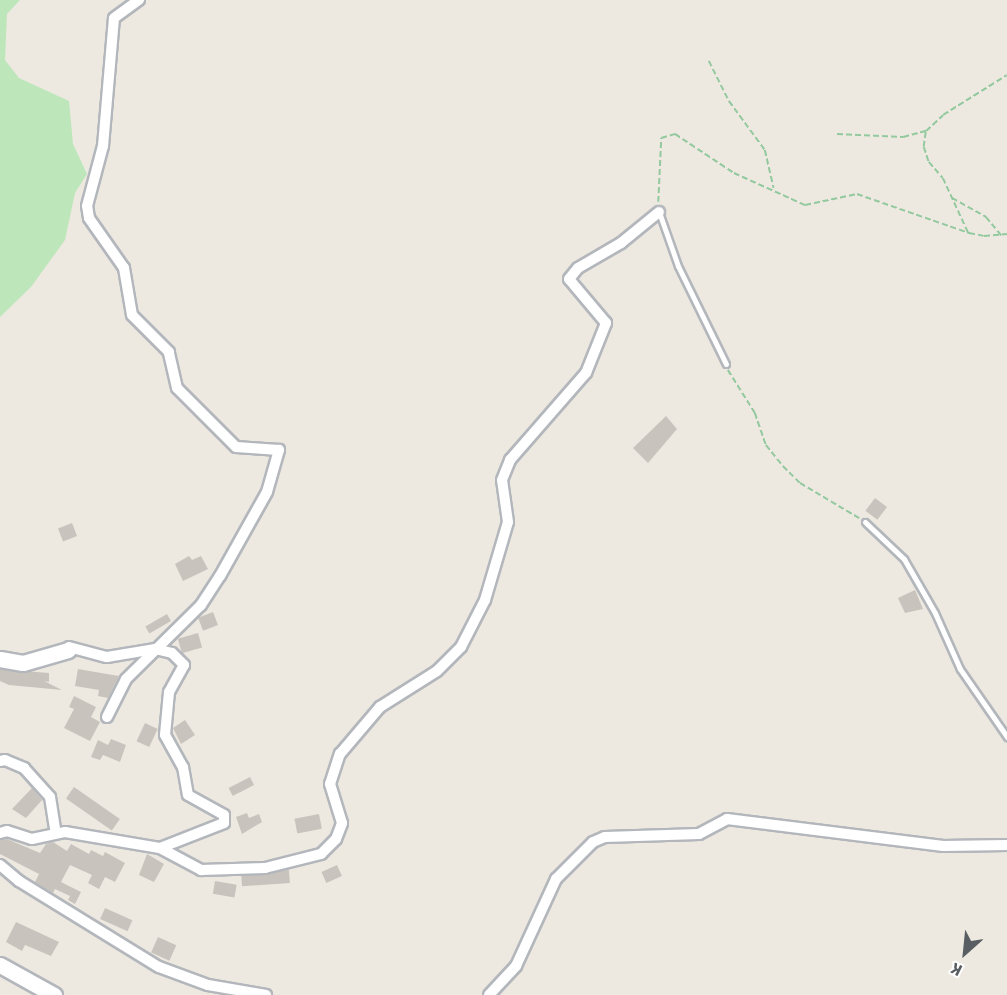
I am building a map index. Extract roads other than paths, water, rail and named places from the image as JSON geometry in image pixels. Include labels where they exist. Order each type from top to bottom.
[{"type":"street","points":[[107,717],[126,679],[201,605],[220,576],[252,524],[267,492],[279,450],[236,447],[177,388],[169,352],[132,315],[124,268],[89,218],[87,206],[103,146],[114,18],[139,0]]},
{"type":"street","points":[[0,833],[7,831],[32,839],[56,833],[160,848],[201,870],[265,868],[310,859],[336,839],[342,823],[330,784],[340,754],[380,707],[437,671],[461,647],[485,600],[508,522],[502,480],[510,460],[586,373],[606,323],[569,279],[578,268],[613,248],[659,212]]},
{"type":"street","points":[[0,658],[22,663],[68,650],[69,647],[107,657],[154,649],[172,653],[184,665],[169,692],[165,735],[183,767],[188,795],[224,815],[224,823],[215,829],[160,848]]},
{"type":"street","points":[[0,761],[5,760],[24,768],[50,797],[56,833]]},
{"type":"street","points":[[489,995],[516,966],[556,879],[593,842],[606,837],[699,834],[727,819],[943,846],[1007,845]]},
{"type":"street","points":[[0,865],[19,881],[159,966],[208,985],[266,995]]},
{"type":"street","points":[[0,965],[54,995]]},
{"type":"lane","points":[[659,212],[678,266],[726,364]]},
{"type":"lane","points":[[865,522],[904,559],[936,613],[960,669],[1007,737]]}]
